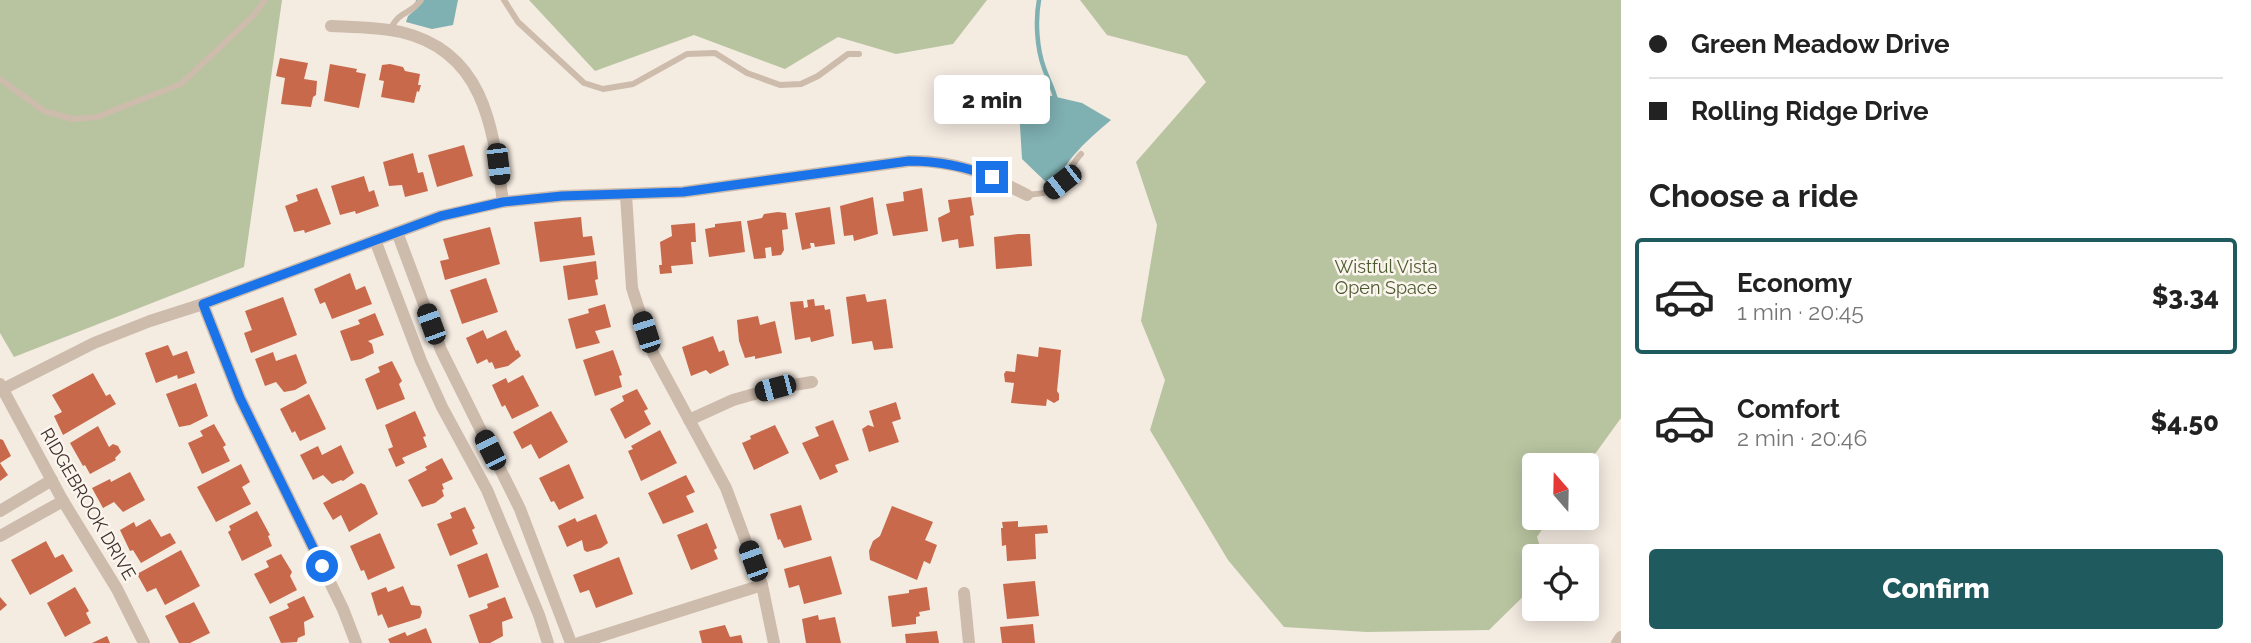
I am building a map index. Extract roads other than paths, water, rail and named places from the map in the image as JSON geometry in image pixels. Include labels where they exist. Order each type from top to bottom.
[{"type":"street","points":[[331,26],[390,30],[426,41],[449,54],[467,74],[490,120],[503,202]]},
{"type":"street","points":[[2,386],[94,343],[150,321],[441,216],[503,202],[562,196],[683,192],[909,161],[934,161],[964,166],[1027,195]]},
{"type":"street","points":[[626,195],[632,288],[653,354],[726,488],[762,585],[774,643]]},
{"type":"street","points":[[397,232],[440,350],[520,509],[571,643]]},
{"type":"street","points":[[375,240],[421,361],[497,513],[539,614],[548,643]]},
{"type":"street","points":[[203,304],[240,398],[343,609],[356,643]]},
{"type":"street","points":[[690,420],[733,400],[775,388],[812,382]]},
{"type":"street","name":"RIDGEBROOK DRIVE","points":[[2,386],[62,501],[117,589],[144,643]]},
{"type":"street","points":[[461,441],[480,430]]},
{"type":"street","points":[[0,511],[52,480]]},
{"type":"street","points":[[0,536],[62,501]]},
{"type":"street","points":[[579,643],[762,585]]},
{"type":"street","points":[[964,593],[969,643]]},
{"type":"street","points":[[1617,643],[1621,637]]},
{"type":"lane","points":[[0,79],[44,111],[74,119],[97,117],[181,84],[253,16],[265,0]]},
{"type":"lane","points":[[390,30],[396,18],[416,7],[421,0]]},
{"type":"lane","points":[[504,0],[518,22],[584,83],[603,89],[633,84],[687,54],[715,53],[747,73],[780,85],[801,84],[818,76],[848,54],[859,54]]},
{"type":"lane","points":[[1027,195],[1050,191],[1062,182],[1072,163],[1081,154]]},
{"type":"water","points":[[416,0],[458,0],[453,25],[432,29],[406,22],[414,11]]},
{"type":"water","points":[[1052,96],[1082,103],[1111,120],[1048,184],[1022,159],[1019,109],[1029,97]]},
{"type":"waterway","points":[[1039,0],[1038,44],[1056,101]]},
{"type":"park label","name":"Wistful Vista Open Space","points":[[1386,277]]}]
